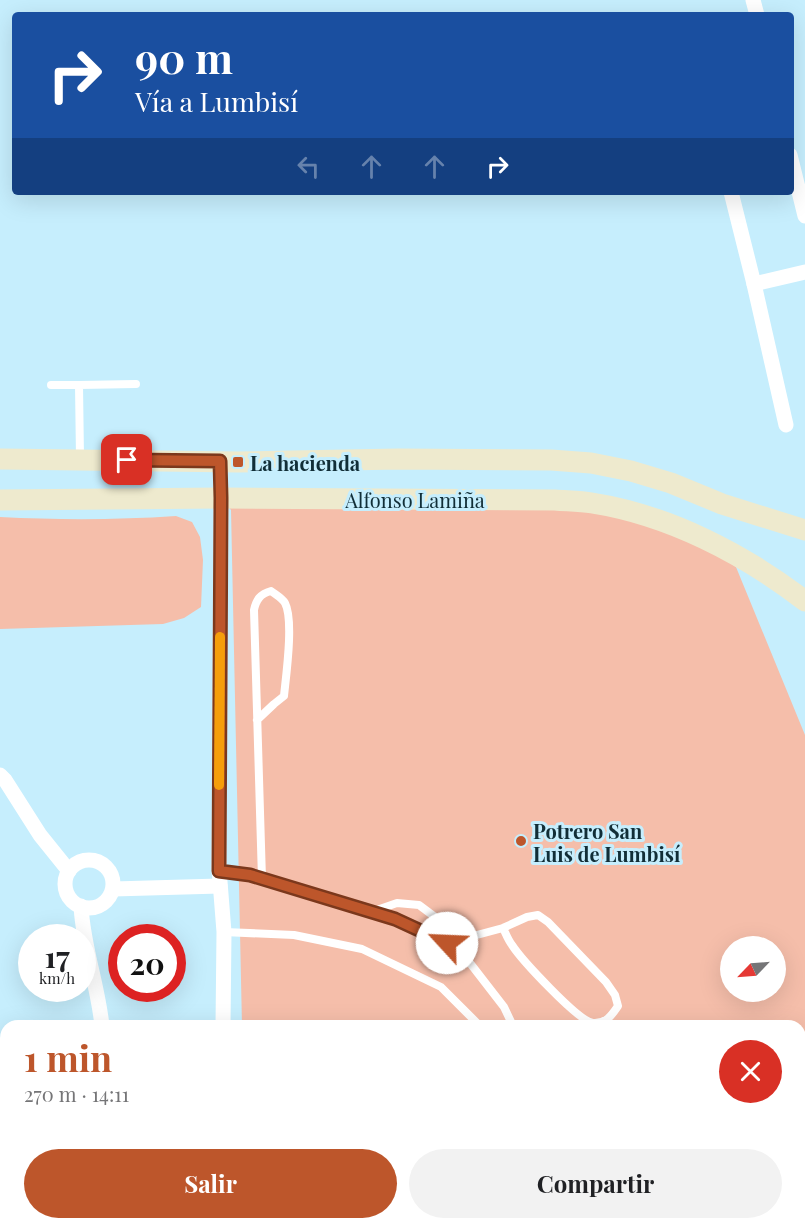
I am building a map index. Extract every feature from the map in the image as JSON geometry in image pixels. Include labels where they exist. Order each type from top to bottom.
[{"type":"street","points":[[794,171],[805,216]]},
{"type":"street","points":[[731,195],[786,425]]},
{"type":"street","points":[[754,284],[805,272]]},
{"type":"street","name":"Alfonso Lamiña","points":[[0,459],[220,461],[421,459],[551,460],[591,463],[661,480],[722,504],[805,530]]},
{"type":"street","points":[[220,461],[220,878],[224,932],[223,1020]]},
{"type":"street","name":"Alfonso Lamiña","points":[[0,500],[221,498],[591,502],[641,514],[714,544],[751,564],[805,602]]},
{"type":"street","points":[[782,522],[805,514]]},
{"type":"street","points":[[0,775],[40,835],[69,871]]},
{"type":"street","points":[[88,860],[99,861],[108,868],[113,889],[100,905],[91,908],[81,906],[70,897],[66,884],[69,871],[77,863],[88,860]]},
{"type":"street","points":[[113,889],[220,878]]},
{"type":"street","points":[[81,906],[82,926],[102,1020]]},
{"type":"lane","points":[[51,385],[136,384]]},
{"type":"lane","points":[[79,385],[80,460]]},
{"type":"lane","points":[[257,720],[284,696],[288,611],[284,600],[271,591],[259,597],[254,610],[261,879]]},
{"type":"lane","points":[[220,878],[250,875],[395,919],[447,943],[463,954],[504,1007],[510,1020]]},
{"type":"lane","points":[[371,912],[397,903],[419,905],[443,927],[447,943]]},
{"type":"lane","points":[[447,943],[503,928],[527,917],[538,915],[548,922],[606,982],[615,995],[618,1005],[606,1020]]},
{"type":"lane","points":[[503,928],[512,946],[555,993],[585,1020]]},
{"type":"lane","points":[[224,932],[294,935],[362,949],[441,987],[474,1020]]},
{"type":"shaded area","name":"Potrero San Luis de Lumbisí","points":[[221,498],[591,502],[679,528],[736,567],[805,735],[805,1020],[242,1020],[231,510]]},
{"type":"shaded area","points":[[176,516],[192,522],[200,537],[203,560],[201,607],[184,618],[163,624],[0,629],[0,517],[88,519]]},
{"type":"slow traffic","points":[[219,785],[220,637]]},
{"type":"place","name":"La hacienda","points":[[238,462]]},
{"type":"place","name":"Potrero San Luis de Lumbisí","points":[[521,841]]},
{"type":"route","points":[[127,460],[220,461],[219,871],[250,875],[395,919],[447,943]]}]
